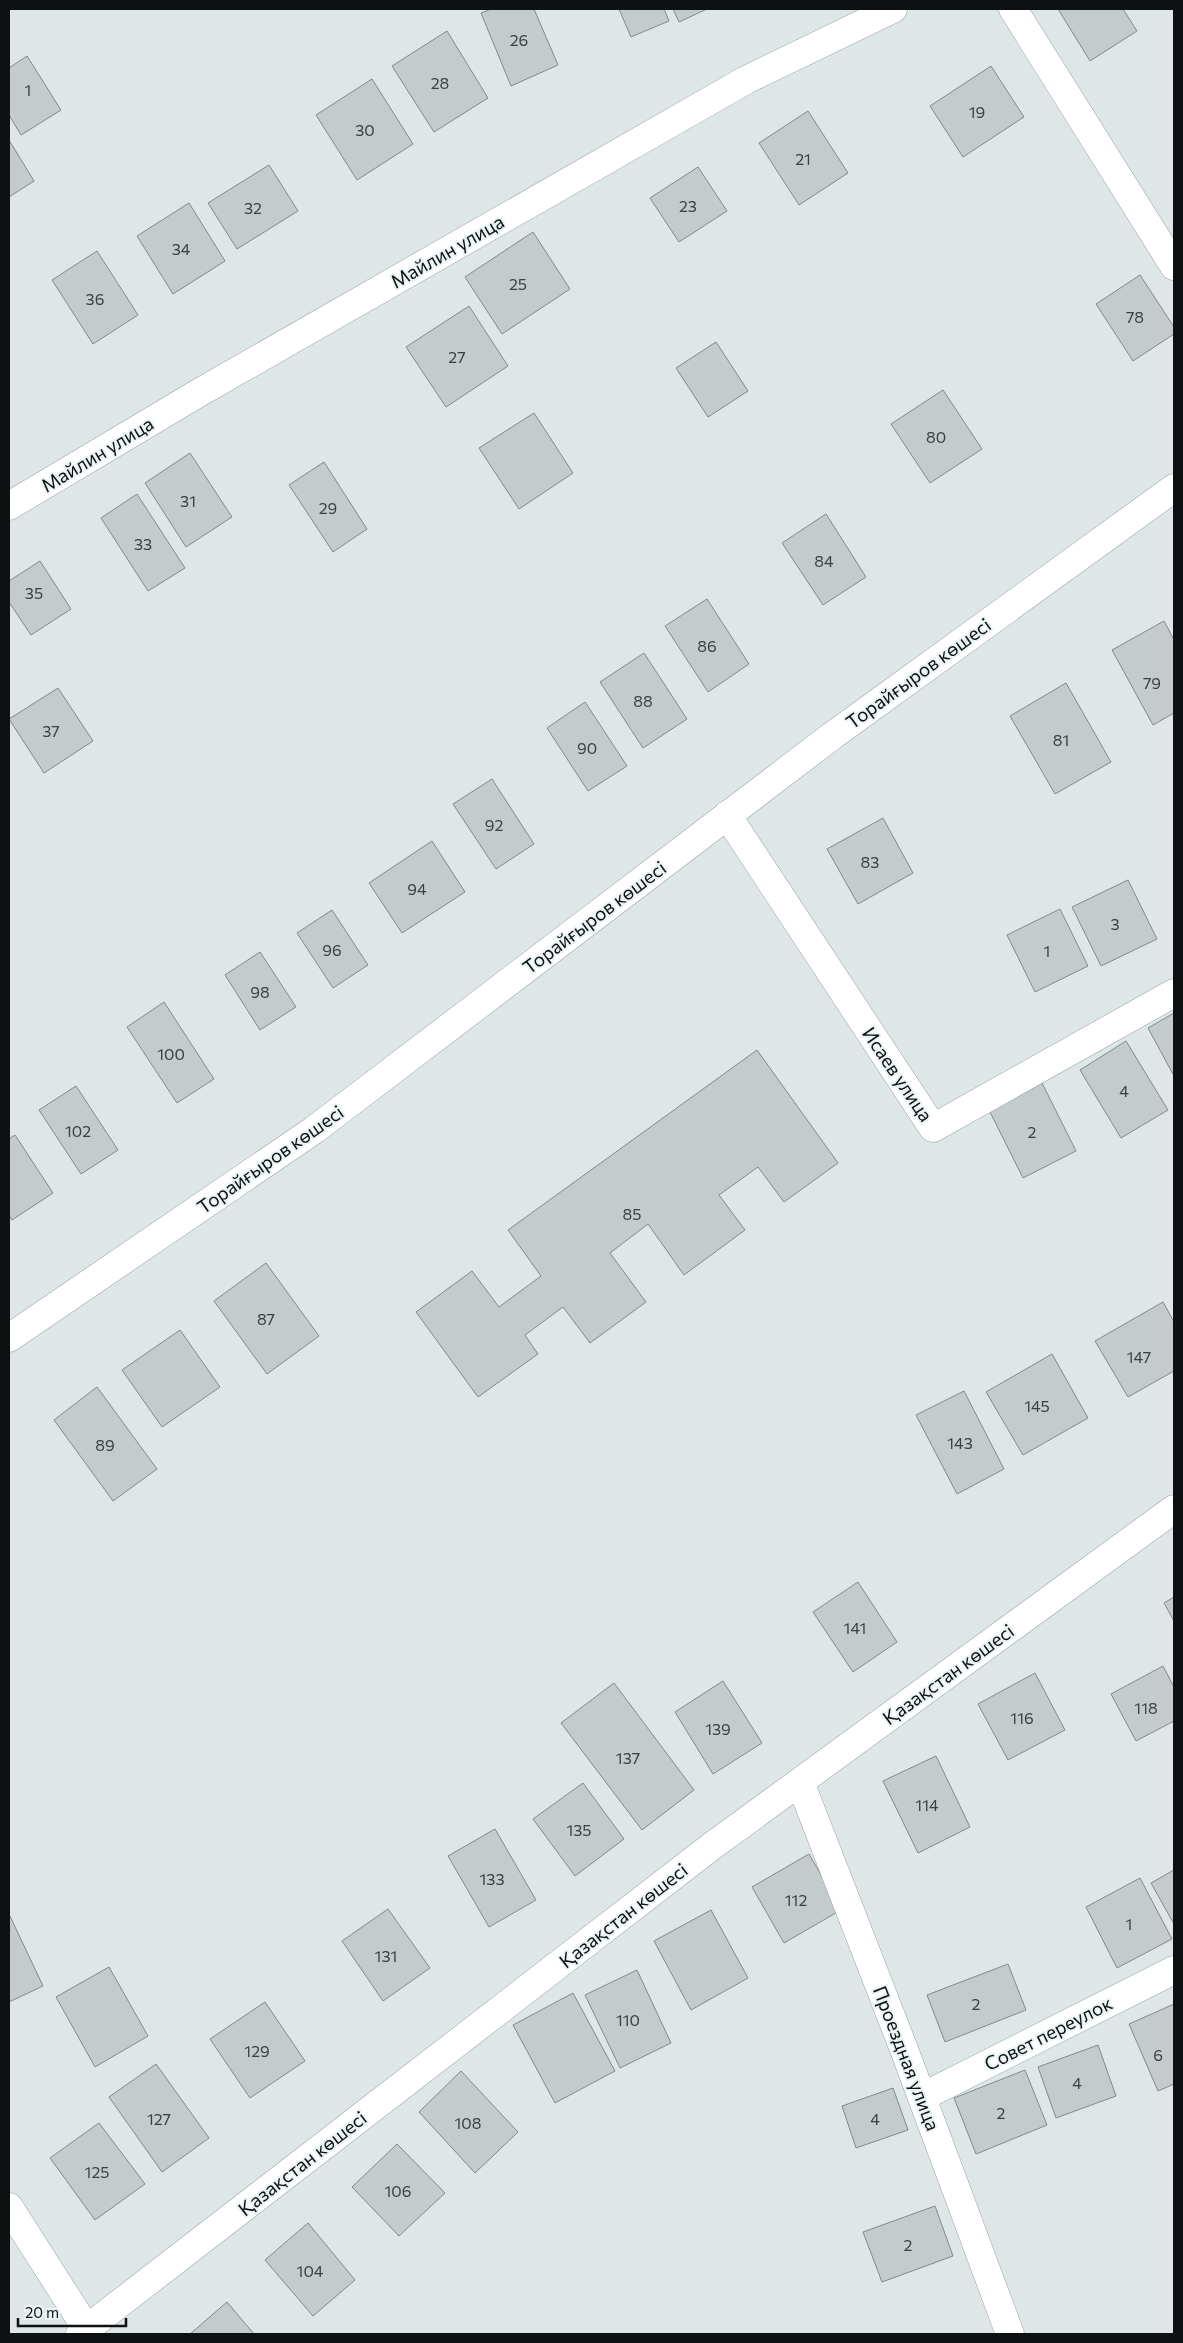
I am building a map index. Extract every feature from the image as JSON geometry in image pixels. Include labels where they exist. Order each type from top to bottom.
[{"type":"street","name":"Майлин улица","points":[[9,506],[210,386],[746,80],[893,9]]},
{"type":"street","points":[[1013,9],[1174,266]]},
{"type":"street","name":"Торайғыров көшесі","points":[[9,1338],[314,1130],[832,736],[1174,488]]},
{"type":"street","name":"Исаев улица","points":[[727,815],[933,1128],[1174,993]]},
{"type":"street","name":"Қазақстан көшесі","points":[[86,2333],[712,1846],[1174,1509]]},
{"type":"street","name":"Проездная улица","points":[[800,1782],[922,2097],[1010,2334]]},
{"type":"street","name":"Совет переулок","points":[[922,2097],[1174,1970]]},
{"type":"street","points":[[9,2207],[86,2333]]},
{"type":"building","points":[[491,9],[534,9],[558,65],[511,86],[481,13]]},
{"type":"building","points":[[619,9],[664,9],[669,21],[631,37]]},
{"type":"building","points":[[673,9],[707,9],[679,22]]},
{"type":"building","points":[[1058,9],[1123,9],[1137,31],[1090,61]]},
{"type":"building","points":[[447,31],[488,98],[434,132],[392,66]]},
{"type":"building","points":[[27,56],[61,110],[21,135],[9,115],[9,68]]},
{"type":"building","points":[[991,66],[1024,117],[963,157],[930,106]]},
{"type":"building","points":[[372,79],[413,144],[357,180],[316,115]]},
{"type":"building","points":[[808,111],[848,173],[799,205],[759,143]]},
{"type":"building","points":[[9,140],[34,181],[9,197]]},
{"type":"building","points":[[269,165],[298,211],[237,249],[208,203]]},
{"type":"building","points":[[698,167],[727,211],[679,242],[650,198]]},
{"type":"building","points":[[189,203],[225,261],[173,294],[137,236]]},
{"type":"building","points":[[533,232],[570,289],[502,334],[465,277]]},
{"type":"building","points":[[97,251],[138,315],[93,344],[52,280]]},
{"type":"building","points":[[1140,275],[1174,327],[1174,334],[1133,361],[1096,304]]},
{"type":"building","points":[[469,306],[508,366],[446,407],[406,347]]},
{"type":"building","points":[[716,342],[748,391],[708,417],[676,368]]},
{"type":"building","points":[[943,390],[982,449],[930,483],[891,424]]},
{"type":"building","points":[[534,413],[573,473],[519,509],[479,448]]},
{"type":"building","points":[[190,453],[232,517],[186,547],[145,483]]},
{"type":"building","points":[[324,462],[367,529],[333,552],[289,485]]},
{"type":"building","points":[[137,494],[185,568],[148,591],[101,518]]},
{"type":"building","points":[[826,514],[866,577],[823,605],[782,543]]},
{"type":"building","points":[[40,561],[71,609],[31,635],[9,602],[9,581]]},
{"type":"building","points":[[707,599],[749,664],[708,692],[665,626]]},
{"type":"building","points":[[1164,621],[1174,640],[1174,713],[1153,725],[1112,650]]},
{"type":"building","points":[[644,653],[687,719],[643,748],[600,682]]},
{"type":"building","points":[[1066,683],[1111,762],[1055,794],[1010,716]]},
{"type":"building","points":[[58,688],[93,741],[44,773],[9,719]]},
{"type":"building","points":[[585,702],[627,766],[588,791],[547,728]]},
{"type":"building","points":[[492,779],[534,844],[496,869],[453,804]]},
{"type":"building","points":[[883,818],[913,873],[858,904],[827,849]]},
{"type":"building","points":[[432,841],[465,892],[402,933],[369,883]]},
{"type":"building","points":[[1128,880],[1157,939],[1101,966],[1072,907]]},
{"type":"building","points":[[1060,909],[1088,966],[1035,992],[1007,935]]},
{"type":"building","points":[[332,910],[368,965],[333,988],[297,933]]},
{"type":"building","points":[[260,952],[296,1007],[260,1030],[225,975]]},
{"type":"building","points":[[164,1002],[214,1079],[177,1103],[127,1027]]},
{"type":"building","points":[[1174,1013],[1174,1076],[1148,1028]]},
{"type":"building","points":[[1126,1041],[1168,1110],[1121,1138],[1080,1070]]},
{"type":"building","points":[[757,1050],[838,1163],[784,1202],[758,1167],[719,1195],[745,1230],[684,1275],[648,1224],[610,1253],[646,1302],[590,1343],[563,1307],[525,1335],[538,1354],[478,1397],[416,1312],[472,1271],[499,1307],[541,1276],[508,1230]]},
{"type":"building","points":[[1042,1083],[1076,1151],[1023,1178],[989,1110]]},
{"type":"building","points":[[76,1086],[118,1150],[81,1174],[39,1110]]},
{"type":"building","points":[[15,1135],[53,1193],[12,1220],[9,1215],[9,1139]]},
{"type":"building","points":[[266,1263],[319,1336],[267,1374],[214,1301]]},
{"type":"building","points":[[1163,1302],[1174,1322],[1174,1371],[1128,1397],[1095,1341]]},
{"type":"building","points":[[180,1330],[220,1387],[162,1427],[122,1370]]},
{"type":"building","points":[[1052,1354],[1088,1418],[1023,1455],[986,1392]]},
{"type":"building","points":[[97,1387],[157,1469],[113,1501],[54,1420]]},
{"type":"building","points":[[964,1391],[1004,1469],[957,1494],[916,1415]]},
{"type":"building","points":[[858,1582],[897,1642],[853,1672],[813,1612]]},
{"type":"building","points":[[1174,1597],[1174,1621],[1164,1603]]},
{"type":"building","points":[[1163,1666],[1174,1687],[1174,1721],[1136,1741],[1111,1694]]},
{"type":"building","points":[[1035,1673],[1065,1730],[1008,1760],[978,1704]]},
{"type":"building","points":[[723,1681],[762,1743],[713,1774],[675,1712]]},
{"type":"building","points":[[614,1683],[694,1790],[642,1830],[561,1723]]},
{"type":"building","points":[[936,1756],[970,1827],[918,1853],[883,1781]]},
{"type":"building","points":[[583,1783],[624,1839],[575,1876],[533,1819]]},
{"type":"building","points":[[495,1829],[536,1900],[489,1927],[448,1856]]},
{"type":"building","points":[[809,1854],[841,1910],[784,1943],[752,1887]]},
{"type":"building","points":[[1174,1870],[1174,1924],[1151,1883]]},
{"type":"building","points":[[1140,1878],[1172,1939],[1117,1968],[1086,1907]]},
{"type":"building","points":[[388,1909],[430,1968],[383,2001],[342,1941]]},
{"type":"building","points":[[711,1910],[748,1978],[691,2010],[654,1941]]},
{"type":"building","points":[[9,1914],[43,1986],[9,2002]]},
{"type":"building","points":[[1008,1964],[1026,2010],[945,2042],[927,1995]]},
{"type":"building","points":[[109,1967],[148,2036],[95,2067],[56,1997]]},
{"type":"building","points":[[637,1970],[671,2043],[620,2068],[585,1995]]},
{"type":"building","points":[[573,1993],[615,2071],[555,2103],[513,2025]]},
{"type":"building","points":[[265,2002],[305,2061],[250,2098],[210,2039]]},
{"type":"building","points":[[1174,2004],[1174,2084],[1158,2091],[1129,2024]]},
{"type":"building","points":[[1098,2045],[1116,2096],[1056,2118],[1038,2067]]},
{"type":"building","points":[[156,2064],[209,2138],[162,2172],[109,2097]]},
{"type":"building","points":[[1025,2070],[1047,2125],[976,2154],[954,2098]]},
{"type":"building","points":[[461,2071],[518,2132],[475,2173],[419,2112]]},
{"type":"building","points":[[893,2088],[908,2130],[856,2148],[842,2106]]},
{"type":"building","points":[[99,2123],[145,2184],[95,2220],[50,2158]]},
{"type":"building","points":[[397,2144],[445,2193],[399,2236],[352,2187]]},
{"type":"building","points":[[935,2206],[953,2256],[882,2282],[863,2232]]},
{"type":"building","points":[[308,2223],[355,2280],[313,2316],[265,2260]]},
{"type":"building","points":[[227,2302],[254,2334],[190,2334]]}]
